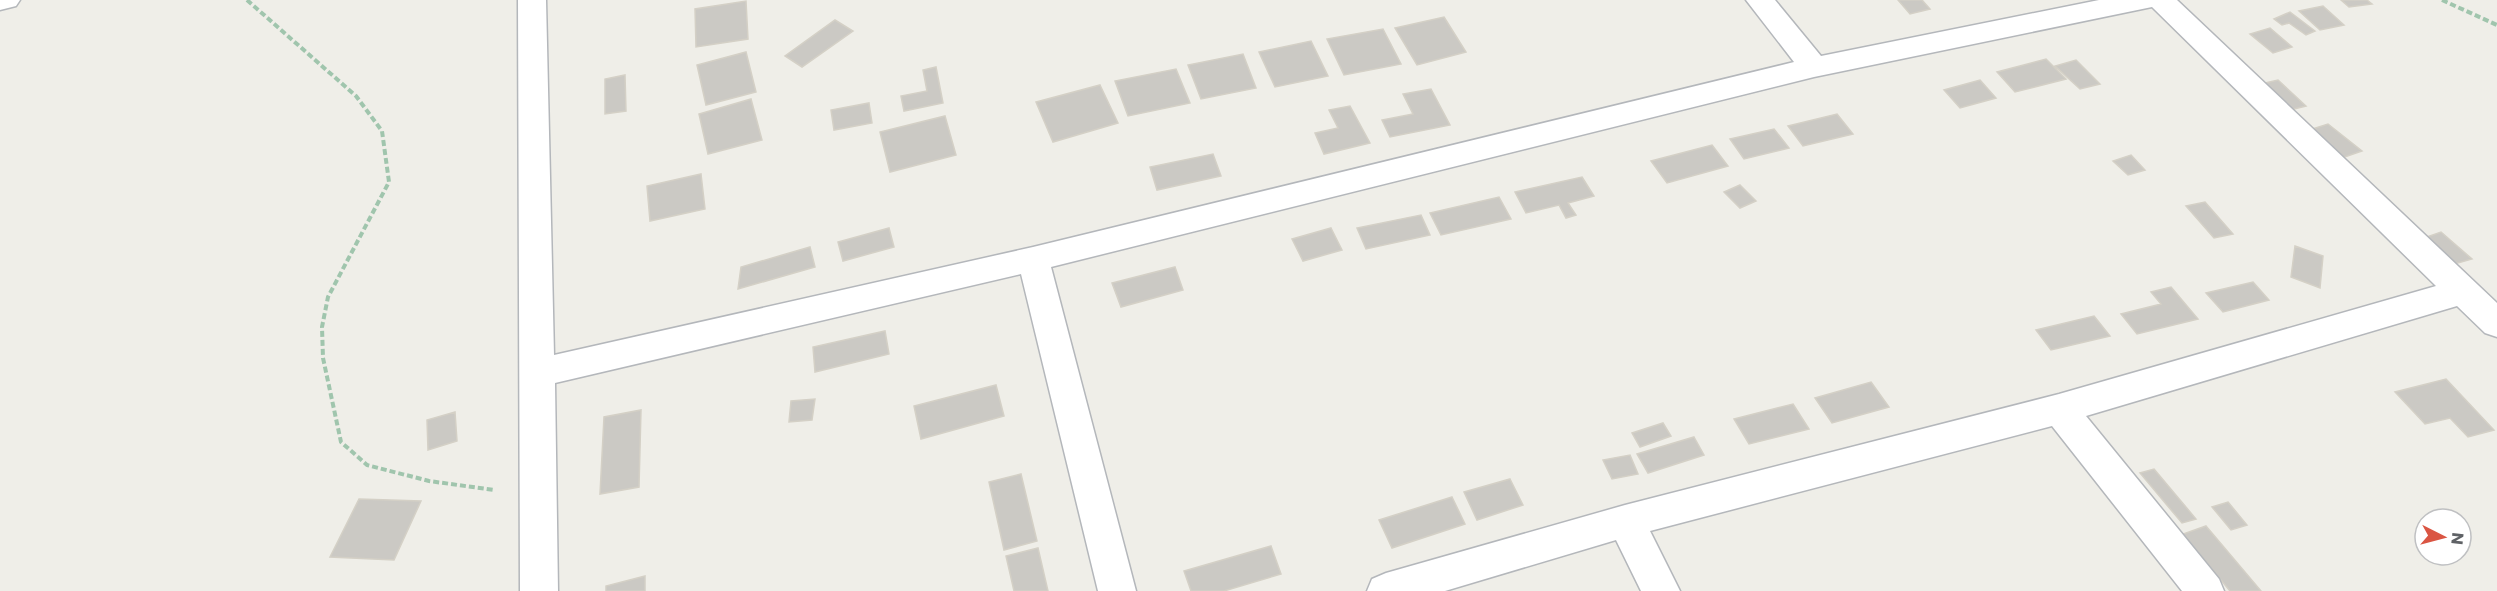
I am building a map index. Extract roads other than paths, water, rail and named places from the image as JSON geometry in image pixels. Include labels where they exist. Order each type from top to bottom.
[{"type":"street","points":[[0,1],[6,0]]},
{"type":"street","points":[[532,0],[540,496],[539,591]]},
{"type":"street","points":[[1760,0],[1814,67]]},
{"type":"street","points":[[537,373],[1033,259],[1814,67],[2144,0]]},
{"type":"street","points":[[2160,0],[2497,324]]},
{"type":"street","points":[[1033,259],[1117,591]]},
{"type":"street","points":[[1386,591],[1625,521],[2059,409],[2462,291]]},
{"type":"street","points":[[2059,409],[2205,591]]},
{"type":"street","points":[[1625,521],[1661,591]]}]
